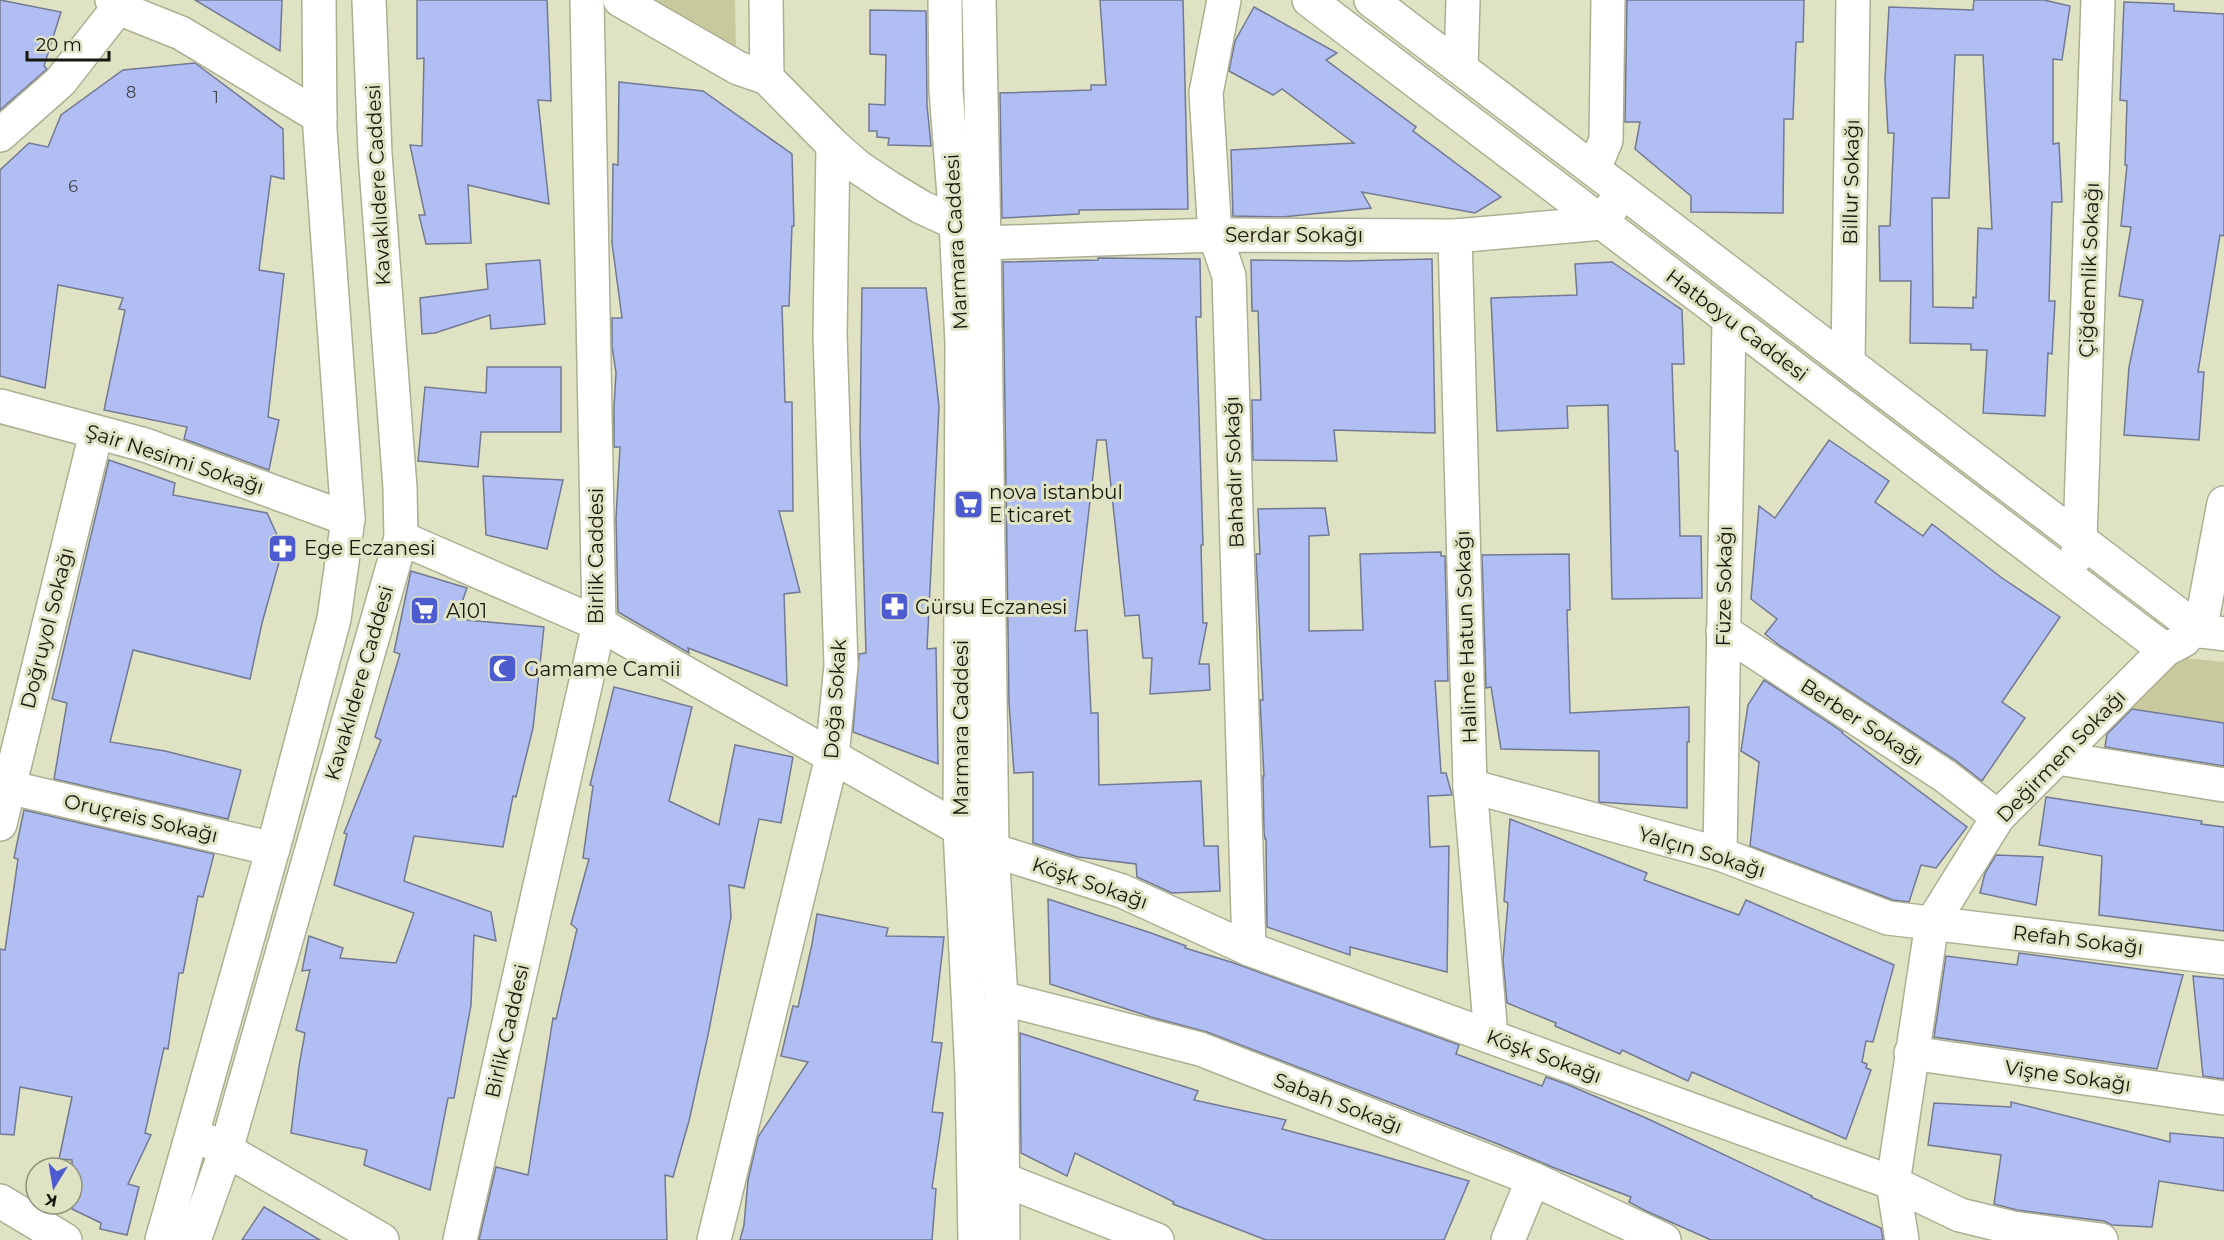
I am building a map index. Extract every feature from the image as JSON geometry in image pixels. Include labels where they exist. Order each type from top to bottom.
[{"type":"street","name":"Kavaklıdere Caddesi","points":[[162,1240],[273,849],[334,619],[348,519],[320,117],[319,0]]},
{"type":"street","name":"Kavaklıdere Caddesi","points":[[194,1240],[226,1150],[401,538],[400,488],[375,154],[369,0]]},
{"type":"street","name":"Birlik Caddesi","points":[[460,1240],[599,624],[587,0]]},
{"type":"street","points":[[620,0],[738,68],[767,78],[832,145],[858,167],[921,207],[956,224],[984,243]]},
{"type":"street","points":[[766,0],[767,78]]},
{"type":"street","name":"Marmara Caddesi","points":[[945,0],[946,90],[962,343],[960,829],[972,1075],[975,1240]]},
{"type":"street","name":"Marmara Caddesi","points":[[979,0],[992,850],[1001,998],[1003,1240]]},
{"type":"street","name":"Bahadır Sokağı","points":[[1224,0],[1206,93],[1215,235],[1229,276],[1249,948]]},
{"type":"street","name":"Hatboyu Caddesi","points":[[1309,0],[2166,650]]},
{"type":"street","name":"Hatboyu Caddesi","points":[[1371,0],[2080,539],[2212,632]]},
{"type":"street","points":[[1461,68],[1463,0]]},
{"type":"street","points":[[1594,169],[1606,140],[1608,0]]},
{"type":"street","name":"Billur Sokağı","points":[[1848,363],[1853,0]]},
{"type":"street","name":"Çiğdemlik Sokağı","points":[[2073,580],[2080,539],[2098,0]]},
{"type":"street","points":[[0,135],[60,82],[115,4],[181,33],[320,117]]},
{"type":"street","name":"Doğa Sokak","points":[[714,1240],[832,757],[841,665],[830,335],[832,145]]},
{"type":"street","points":[[1602,223],[1622,191]]},
{"type":"street","name":"Serdar Sokağı","points":[[984,243],[1215,235],[1455,236],[1602,223]]},
{"type":"street","name":"Halime Hatun Sokağı","points":[[1455,236],[1470,786],[1491,1036]]},
{"type":"street","name":"Füze Sokağı","points":[[1720,854],[1729,319]]},
{"type":"street","name":"Şair Nesimi Sokağı","points":[[0,406],[145,445],[401,538]]},
{"type":"street","name":"Doğruyol Sokağı","points":[[3,804],[96,433]]},
{"type":"street","points":[[2212,632],[2224,503]]},
{"type":"street","points":[[401,538],[599,624],[960,829]]},
{"type":"street","name":"Berber Sokağı","points":[[1723,631],[1945,776],[1998,817]]},
{"type":"street","name":"Değirmen Sokağı","points":[[1902,1240],[1893,1183],[1932,923],[1998,817],[2166,650],[2212,632]]},
{"type":"street","points":[[2058,758],[2224,785]]},
{"type":"street","name":"Yalçın Sokağı","points":[[1470,786],[1720,854],[1888,918],[1932,923]]},
{"type":"street","name":"Oruçreis Sokağı","points":[[3,804],[273,849]]},
{"type":"street","name":"Köşk Sokağı","points":[[960,829],[992,850],[1122,891],[1249,948],[1893,1183],[1960,1215],[2013,1228],[2101,1240]]},
{"type":"street","name":"Refah Sokağı","points":[[1932,923],[2224,957]]},
{"type":"street","name":"Sabah Sokağı","points":[[1001,998],[1200,1049],[1533,1179],[1664,1240]]},
{"type":"street","name":"Vişne Sokağı","points":[[1911,1053],[2224,1098]]},
{"type":"street","points":[[193,1134],[226,1150],[382,1240]]},
{"type":"street","points":[[1002,1179],[1157,1240]]},
{"type":"street","points":[[1508,1240],[1533,1179]]},
{"type":"street","points":[[0,1201],[64,1240]]},
{"type":"green space","points":[[650,0],[735,0],[736,53]]},
{"type":"green space","points":[[2167,656],[2224,662],[2224,723],[2126,707]]},
{"type":"building","points":[[0,0],[61,12],[44,66],[47,69],[0,110]]},
{"type":"building","points":[[195,0],[282,0],[280,51]]},
{"type":"building","points":[[417,0],[547,0],[551,101],[538,100],[549,204],[468,185],[471,243],[426,244],[419,215],[425,215],[410,145],[422,146],[424,58],[417,59]]},
{"type":"building","points":[[1100,0],[1183,0],[1188,209],[1079,210],[1079,214],[1002,218],[1000,93],[1091,90],[1091,85],[1106,85]]},
{"type":"building","points":[[1627,0],[1804,0],[1803,42],[1796,42],[1793,119],[1784,119],[1783,213],[1691,212],[1691,196],[1635,149],[1640,122],[1625,122]]},
{"type":"building","points":[[1974,0],[2044,0],[2070,6],[2062,60],[2053,59],[2053,144],[2059,143],[2062,202],[2052,202],[2049,301],[2055,301],[2052,354],[2048,353],[2045,416],[1983,413],[1987,350],[1971,350],[1971,344],[1910,343],[1911,281],[1880,281],[1879,226],[1890,226],[1894,133],[1888,133],[1885,79],[1889,7],[1973,10]],"holes":[[[1955,55],[1983,55],[1992,229],[1978,228],[1976,298],[1973,297],[1973,308],[1933,307],[1932,198],[1949,198]]]},
{"type":"building","points":[[2124,2],[2174,4],[2174,11],[2224,14],[2224,236],[2220,235],[2198,372],[2204,372],[2199,440],[2124,435],[2129,367],[2143,300],[2119,296],[2131,227],[2121,226],[2127,165],[2125,165],[2127,101],[2120,100]]},
{"type":"building","points":[[1254,7],[1337,53],[1326,60],[1416,127],[1413,131],[1501,197],[1475,213],[1362,192],[1371,208],[1282,217],[1233,216],[1231,150],[1354,143],[1282,89],[1273,95],[1229,71],[1235,41]]},
{"type":"building","points":[[870,10],[926,11],[927,105],[931,146],[888,145],[889,138],[877,137],[877,131],[869,131],[869,104],[885,105],[886,55],[870,54]]},
{"type":"building","points":[[195,63],[283,129],[284,179],[271,176],[259,270],[284,274],[268,417],[279,420],[269,470],[184,439],[187,427],[104,410],[125,310],[119,309],[123,298],[58,285],[45,388],[0,376],[0,170],[29,143],[48,147],[61,115],[123,70]]},
{"type":"building","points":[[619,82],[703,91],[792,154],[794,226],[792,226],[789,306],[782,306],[785,402],[792,402],[793,511],[779,511],[800,592],[784,594],[787,686],[688,648],[689,653],[618,612],[616,518],[620,447],[614,447],[616,373],[612,346],[612,318],[622,318],[612,243],[613,164],[618,165]]},
{"type":"building","points":[[1098,258],[1200,259],[1201,317],[1196,317],[1203,623],[1207,623],[1199,664],[1209,664],[1210,690],[1150,694],[1152,658],[1143,658],[1139,615],[1125,616],[1106,440],[1097,440],[1075,631],[1087,630],[1091,713],[1098,713],[1099,785],[1201,781],[1204,846],[1218,846],[1220,891],[1172,893],[1137,877],[1136,864],[1078,857],[1033,843],[1033,772],[1014,773],[1009,703],[1003,262],[1098,260]]},
{"type":"building","points":[[1432,259],[1435,433],[1334,430],[1337,461],[1253,460],[1252,400],[1261,400],[1258,311],[1252,311],[1251,260]]},
{"type":"building","points":[[540,260],[545,324],[491,329],[490,315],[435,333],[422,334],[420,298],[488,289],[486,264]]},
{"type":"building","points":[[1612,262],[1682,310],[1684,364],[1672,364],[1675,451],[1678,451],[1680,536],[1701,536],[1702,598],[1612,599],[1608,405],[1567,406],[1568,428],[1497,431],[1491,298],[1577,295],[1575,264]]},
{"type":"building","points":[[862,288],[926,288],[939,407],[927,649],[936,648],[938,764],[853,732],[859,654],[866,653],[860,437]]},
{"type":"building","points":[[487,367],[561,367],[561,432],[481,432],[478,467],[418,461],[425,387],[486,393]]},
{"type":"building","points":[[1829,440],[1889,481],[1875,502],[1923,536],[1932,524],[2002,578],[2060,617],[2002,702],[2025,718],[1982,781],[1955,760],[1765,634],[1777,619],[1751,599],[1759,506],[1775,518]]},
{"type":"building","points":[[109,460],[175,483],[173,495],[267,513],[283,548],[262,623],[250,679],[133,650],[110,742],[165,751],[241,770],[228,819],[54,779],[67,703],[52,699]]},
{"type":"building","points":[[483,476],[563,480],[547,549],[486,535]]},
{"type":"building","points":[[1325,508],[1329,535],[1309,536],[1309,631],[1363,630],[1360,554],[1441,552],[1441,556],[1445,556],[1448,681],[1435,681],[1441,773],[1446,773],[1452,795],[1428,796],[1430,847],[1449,846],[1447,972],[1350,947],[1350,955],[1267,927],[1260,700],[1263,700],[1256,554],[1260,554],[1258,509]]},
{"type":"building","points":[[1569,554],[1570,610],[1567,610],[1570,713],[1689,707],[1687,808],[1599,802],[1599,751],[1501,749],[1491,687],[1486,688],[1482,555]]},
{"type":"building","points":[[411,571],[467,588],[456,619],[544,627],[533,728],[516,797],[513,796],[503,847],[414,836],[404,881],[491,912],[496,941],[474,935],[471,1005],[454,1098],[448,1098],[430,1190],[364,1165],[367,1150],[291,1133],[305,1033],[296,1030],[310,970],[302,971],[309,936],[343,948],[340,958],[396,963],[414,913],[334,885],[347,834],[344,833],[381,740],[375,737],[400,654],[394,652]]},
{"type":"building","points":[[1764,680],[1843,732],[1967,827],[1936,868],[1921,865],[1909,902],[1893,900],[1750,846],[1759,762],[1741,751],[1748,705]]},
{"type":"building","points":[[614,687],[692,707],[669,801],[719,825],[735,745],[793,757],[781,823],[759,819],[744,888],[729,885],[731,917],[708,1035],[689,1121],[673,1177],[665,1175],[667,1240],[479,1240],[496,1167],[528,1175],[553,1018],[556,1019],[577,929],[571,924],[589,859],[583,858],[593,786],[590,785]]},
{"type":"building","points":[[2132,709],[2224,723],[2224,766],[2105,747],[2107,734]]},
{"type":"building","points":[[2046,797],[2202,821],[2201,824],[2224,827],[2224,931],[2099,915],[2102,856],[2039,845]]},
{"type":"building","points":[[24,810],[214,854],[203,897],[198,896],[183,973],[179,973],[168,1049],[164,1048],[145,1133],[151,1135],[128,1184],[139,1187],[127,1235],[100,1229],[101,1223],[84,1215],[84,1156],[60,1156],[72,1097],[20,1087],[14,1135],[0,1134],[0,949],[5,950],[18,859],[14,858]]},
{"type":"building","points":[[1510,819],[1647,873],[1644,880],[1739,915],[1746,900],[1894,965],[1873,1042],[1866,1041],[1862,1062],[1867,1064],[1866,1068],[1871,1070],[1846,1139],[1692,1072],[1688,1081],[1622,1050],[1620,1054],[1555,1026],[1556,1023],[1507,1003],[1503,960],[1508,903],[1504,901]]},
{"type":"building","points":[[1996,855],[2043,857],[2036,905],[1980,893],[1985,873]]},
{"type":"building","points":[[1048,899],[1151,933],[1186,946],[1185,948],[1234,963],[1459,1045],[1456,1054],[1542,1086],[1546,1077],[1566,1084],[1646,1118],[1881,1228],[1883,1240],[1711,1240],[1629,1202],[1631,1197],[1498,1144],[1207,1032],[1151,1017],[1050,984]]},
{"type":"building","points":[[817,914],[888,928],[886,936],[944,937],[932,1042],[942,1043],[932,1112],[943,1113],[932,1188],[936,1189],[932,1240],[740,1240],[744,1225],[748,1180],[758,1137],[808,1062],[781,1056],[793,1006],[798,1007]]},
{"type":"building","points":[[2019,953],[2183,975],[2157,1069],[1934,1037],[1946,956],[2017,965]]},
{"type":"building","points":[[2193,976],[2224,979],[2224,1079],[2203,1076]]},
{"type":"building","points":[[1020,1033],[1198,1091],[1194,1100],[1286,1120],[1282,1129],[1469,1181],[1444,1240],[1266,1240],[1173,1204],[1174,1202],[1075,1153],[1067,1176],[1021,1153]]},
{"type":"building","points":[[2011,1102],[2170,1142],[2170,1133],[2224,1138],[2224,1191],[2159,1181],[2152,1227],[2112,1225],[2104,1221],[2017,1210],[1994,1204],[2001,1155],[1928,1145],[1934,1103],[2011,1107]]},
{"type":"building","points":[[264,1207],[320,1240],[242,1240]]},
{"type":"place","name":"nova istanbul E ticaret","points":[[968,504]]},
{"type":"place","name":"Ege Eczanesi","points":[[283,548]]},
{"type":"place","name":"Gürsu Eczanesi","points":[[894,607]]},
{"type":"place","name":"A101","points":[[425,611]]},
{"type":"place","name":"Gamame Camii","points":[[503,669]]}]
